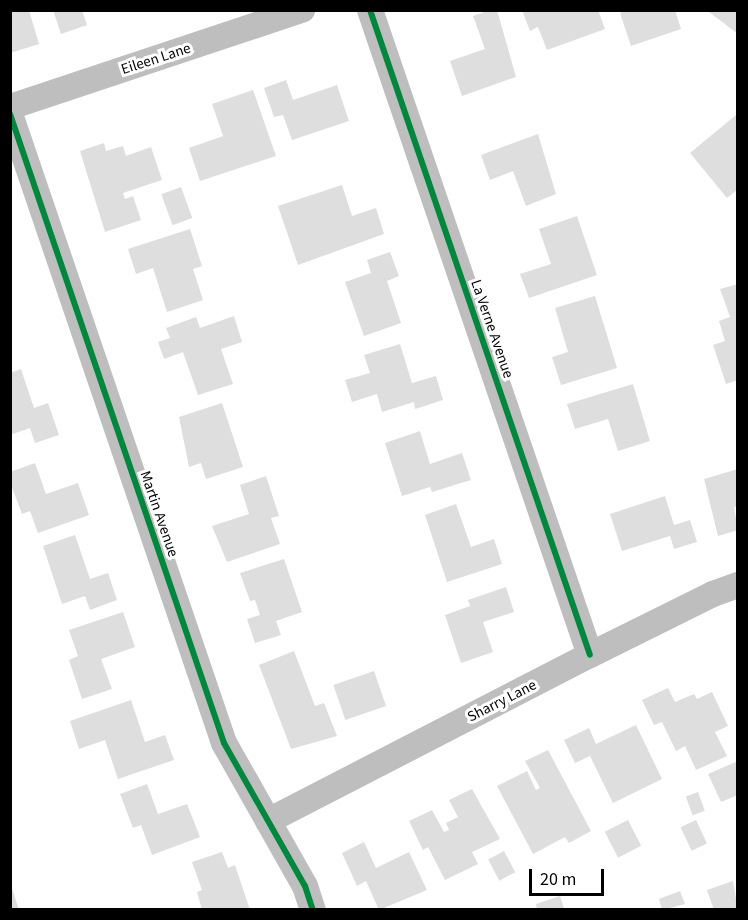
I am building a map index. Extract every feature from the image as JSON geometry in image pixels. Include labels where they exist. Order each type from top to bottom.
[{"type":"street","name":"Eileen Lane","points":[[10,107],[302,10]]},
{"type":"street","name":"La Verne Avenue","points":[[370,10],[590,655]]},
{"type":"street","name":"Martin Avenue","points":[[10,114],[224,743],[305,886],[313,909]]},
{"type":"street","name":"Sharry Lane","points":[[268,821],[590,655],[713,594],[738,585]]},
{"type":"building","points":[[10,10],[29,10],[39,44],[10,53]]},
{"type":"building","points":[[53,10],[82,10],[87,25],[61,34]]},
{"type":"building","points":[[497,10],[516,77],[462,96],[450,61],[485,49],[473,16]]},
{"type":"building","points":[[522,10],[598,10],[605,29],[547,50],[538,27],[530,31]]},
{"type":"building","points":[[629,10],[675,10],[681,29],[631,46],[620,13]]},
{"type":"building","points":[[710,10],[738,10],[738,34],[709,12]]},
{"type":"building","points":[[286,80],[293,100],[337,85],[349,121],[292,140],[283,115],[274,117],[264,88]]},
{"type":"building","points":[[253,90],[276,156],[200,181],[189,148],[223,136],[212,104]]},
{"type":"building","points":[[736,115],[738,189],[727,198],[690,153]]},
{"type":"building","points":[[538,134],[556,194],[526,206],[513,171],[490,180],[481,155]]},
{"type":"building","points":[[104,143],[106,151],[123,146],[126,156],[151,147],[162,180],[123,193],[125,199],[133,196],[141,220],[105,232],[80,151]]},
{"type":"building","points":[[342,185],[352,216],[376,208],[384,234],[298,265],[278,206]]},
{"type":"building","points":[[181,187],[192,218],[173,225],[161,194]]},
{"type":"building","points":[[577,216],[597,275],[529,298],[520,274],[551,264],[539,229]]},
{"type":"building","points":[[190,229],[202,266],[193,269],[203,300],[167,312],[153,268],[136,274],[128,249]]},
{"type":"building","points":[[390,252],[399,276],[387,281],[401,323],[364,336],[345,282],[371,273],[367,260]]},
{"type":"building","points":[[738,284],[738,380],[726,384],[713,345],[725,341],[719,321],[730,317],[720,289]]},
{"type":"building","points":[[595,296],[617,368],[561,385],[552,357],[568,352],[555,308]]},
{"type":"building","points":[[234,316],[242,342],[221,349],[233,384],[198,395],[183,352],[164,359],[158,342],[170,338],[166,328],[196,317],[200,328]]},
{"type":"building","points":[[400,344],[412,383],[436,376],[443,400],[415,409],[414,402],[382,412],[377,394],[352,402],[345,380],[370,373],[364,355]]},
{"type":"building","points":[[21,369],[34,408],[48,403],[59,435],[35,443],[30,428],[10,435],[10,373]]},
{"type":"building","points":[[633,384],[650,441],[618,451],[608,419],[575,429],[567,404]]},
{"type":"building","points":[[222,403],[243,467],[206,479],[201,463],[189,467],[179,417]]},
{"type":"building","points":[[420,431],[430,464],[462,453],[471,480],[432,492],[430,487],[402,496],[385,443]]},
{"type":"building","points":[[35,463],[46,494],[78,483],[89,515],[38,533],[30,511],[22,514],[10,482],[10,472]]},
{"type":"building","points":[[738,469],[738,506],[734,507],[738,530],[718,536],[704,479]]},
{"type":"building","points":[[266,476],[279,516],[271,518],[280,544],[227,562],[212,526],[249,514],[240,485]]},
{"type":"building","points":[[665,496],[674,525],[690,520],[697,542],[674,549],[670,536],[622,551],[610,514]]},
{"type":"building","points":[[456,504],[471,547],[494,539],[502,564],[447,582],[425,515]]},
{"type":"building","points":[[75,535],[90,579],[108,573],[117,600],[90,610],[85,596],[62,604],[43,546]]},
{"type":"building","points":[[284,559],[302,612],[276,621],[281,635],[255,643],[247,619],[260,615],[255,600],[250,601],[240,573]]},
{"type":"building","points":[[506,587],[514,612],[483,622],[493,652],[461,663],[445,615],[470,606],[468,600]]},
{"type":"building","points":[[123,612],[135,647],[101,659],[112,689],[82,699],[69,660],[78,656],[69,630]]},
{"type":"building","points":[[294,651],[315,706],[324,703],[337,736],[291,749],[259,665]]},
{"type":"building","points":[[374,671],[386,706],[345,720],[333,685]]},
{"type":"building","points":[[668,688],[675,702],[694,694],[697,699],[712,692],[728,726],[715,732],[727,756],[696,770],[685,746],[676,751],[662,722],[654,725],[642,700]]},
{"type":"building","points":[[131,700],[145,742],[165,735],[174,760],[118,779],[105,740],[79,749],[70,721]]},
{"type":"building","points":[[636,725],[662,779],[613,803],[590,756],[575,763],[564,740],[589,728],[596,744]]},
{"type":"building","points":[[548,750],[591,831],[569,843],[565,837],[533,854],[497,786],[527,771],[536,790],[540,788],[525,761]]},
{"type":"building","points":[[738,761],[738,795],[721,802],[708,774]]},
{"type":"building","points":[[147,784],[158,814],[187,804],[200,837],[152,855],[141,825],[133,828],[120,794]]},
{"type":"building","points":[[472,789],[500,839],[472,852],[478,864],[445,880],[428,847],[423,850],[409,821],[432,810],[444,832],[449,830],[446,823],[458,817],[449,800]]},
{"type":"building","points":[[698,792],[705,811],[693,815],[686,796]]},
{"type":"building","points":[[628,820],[641,846],[618,858],[605,832]]},
{"type":"building","points":[[696,820],[707,844],[692,851],[681,827]]},
{"type":"building","points":[[364,842],[376,868],[409,852],[427,890],[379,910],[366,881],[357,886],[342,853]]},
{"type":"building","points":[[504,851],[515,872],[499,881],[488,859]]},
{"type":"building","points":[[222,852],[228,868],[235,865],[250,910],[202,910],[197,892],[202,890],[192,862]]},
{"type":"building","points":[[733,881],[738,910],[714,910],[707,890]]},
{"type":"building","points":[[11,885],[19,910],[10,910]]},
{"type":"building","points":[[680,891],[685,904],[662,910],[659,899]]},
{"type":"building","points":[[560,896],[564,909],[537,910],[536,904]]},
{"type":"cycle path","points":[[370,10],[590,655]]},
{"type":"cycle path","points":[[10,114],[224,743],[305,886],[313,910]]}]
